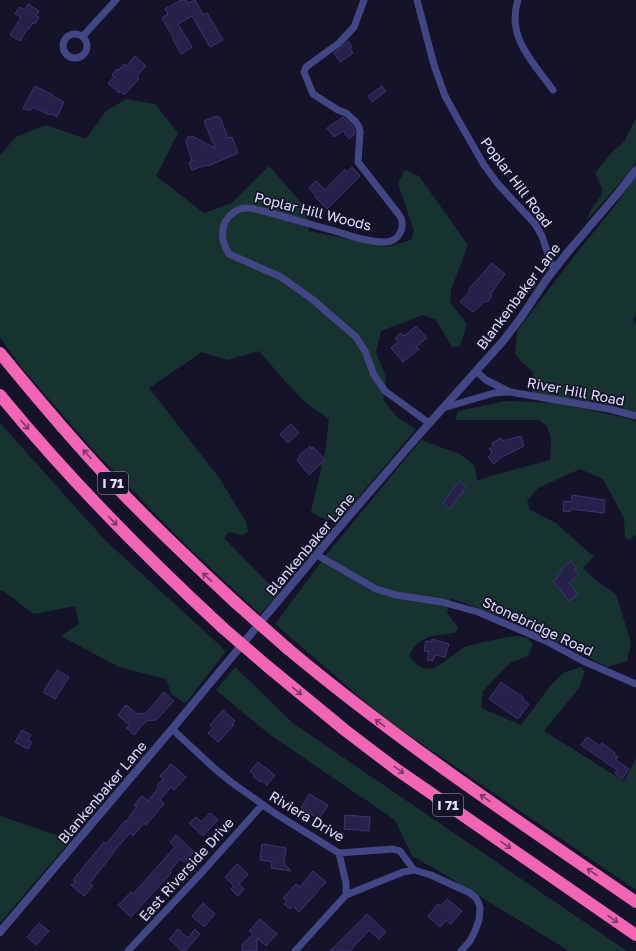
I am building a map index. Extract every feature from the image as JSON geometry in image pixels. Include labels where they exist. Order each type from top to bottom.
[{"type":"highway","name":"I 71","points":[[0,354],[48,412],[112,482],[194,564],[288,648],[355,703],[436,764],[636,902]]},
{"type":"highway","name":"I 71","points":[[0,396],[35,437],[112,521],[167,576],[267,666],[346,731],[396,769],[636,935]]},
{"type":"street","points":[[83,36],[116,0]]},
{"type":"street","name":"Poplar Hill Woods","points":[[364,0],[354,27],[339,43],[306,67],[304,72],[313,94],[338,110],[346,113],[359,127],[358,162],[400,216],[403,224],[402,230],[393,240],[387,242],[362,239],[284,216],[246,207],[233,213],[228,218],[222,232],[223,240],[229,254],[281,277],[312,299],[356,337],[365,351],[374,375],[385,391],[429,423]]},
{"type":"street","name":"Poplar Hill Road","points":[[417,0],[434,65],[445,96],[484,164],[498,184],[535,224],[542,236],[554,269]]},
{"type":"street","points":[[518,0],[515,8],[514,20],[516,33],[526,52],[553,90]]},
{"type":"street","name":"Blankenbaker Lane","points":[[0,932],[172,729],[337,530],[520,319],[554,269],[636,170]]},
{"type":"street","name":"River Hill Road","points":[[476,371],[486,380],[510,392]]},
{"type":"street","name":"River Hill Road","points":[[443,408],[494,393],[510,392],[609,409],[636,416]]},
{"type":"street","name":"Stonebridge Road","points":[[317,555],[376,589],[396,595],[442,602],[478,612],[546,641],[583,661],[636,684]]},
{"type":"street","name":"Riviera Drive","points":[[172,729],[214,768],[262,804],[339,853],[392,849],[400,851],[414,870]]},
{"type":"street","name":"East Riverside Drive","points":[[128,951],[204,870],[262,804]]},
{"type":"street","points":[[339,853],[346,882],[346,895]]},
{"type":"street","points":[[295,951],[346,895],[402,872],[414,870],[470,893],[476,898],[480,908],[479,920],[470,941],[461,951]]},
{"type":"green space","points":[[126,99],[155,104],[178,133],[156,176],[204,213],[232,203],[269,166],[305,207],[309,231],[387,247],[411,240],[414,231],[398,183],[405,170],[419,176],[468,245],[451,290],[450,302],[467,324],[460,346],[452,347],[436,320],[423,315],[381,331],[376,352],[386,377],[383,400],[398,418],[416,429],[341,518],[327,520],[311,512],[325,452],[329,419],[307,404],[259,351],[227,360],[202,352],[149,388],[220,479],[246,522],[248,532],[242,535],[229,532],[224,538],[279,594],[260,614],[187,546],[95,452],[21,367],[0,337],[0,155],[16,137],[46,125],[86,139],[106,111]]},
{"type":"green space","points":[[636,118],[636,162],[626,176],[587,220],[591,209],[601,196],[602,188],[595,173],[613,151],[624,142]]},
{"type":"green space","points":[[636,175],[636,314],[633,320],[636,324],[636,415],[532,393],[533,372],[515,354],[517,331],[617,203]]},
{"type":"green space","points":[[506,401],[556,403],[627,418],[636,422],[636,534],[630,540],[625,538],[624,518],[603,479],[580,469],[538,488],[527,501],[530,510],[556,523],[594,556],[583,568],[599,583],[616,594],[631,643],[627,661],[608,667],[519,624],[451,598],[447,613],[458,627],[455,633],[433,636],[422,640],[417,644],[409,656],[417,664],[424,668],[431,668],[444,662],[468,646],[513,636],[528,638],[533,645],[528,656],[510,663],[483,691],[481,708],[521,725],[551,685],[563,673],[581,667],[585,672],[579,688],[544,731],[624,781],[635,761],[636,754],[636,890],[384,718],[275,624],[327,554],[421,440],[460,454],[475,466],[477,481],[490,476],[550,460],[551,439],[547,426],[539,420],[456,420],[458,411]]},
{"type":"green space","points":[[0,423],[106,541],[226,651],[186,703],[172,695],[166,679],[119,667],[61,636],[79,624],[75,606],[34,614],[2,590],[0,591]]},
{"type":"green space","points":[[235,667],[294,724],[627,951],[569,951],[412,856],[395,820],[269,734],[216,690]]},
{"type":"green space","points":[[0,816],[71,840],[0,923]]},
{"type":"building","points":[[181,0],[186,0],[188,3],[195,0],[203,15],[207,13],[223,40],[210,47],[192,16],[178,24],[192,47],[181,54],[162,18],[168,14],[165,9]]},
{"type":"building","points":[[28,4],[39,11],[36,16],[39,17],[35,24],[33,23],[29,29],[28,28],[20,41],[10,35],[21,17],[15,14],[19,7],[25,10]]},
{"type":"building","points":[[348,41],[352,47],[350,48],[353,53],[340,62],[334,53]]},
{"type":"building","points":[[135,56],[146,66],[137,76],[139,79],[124,95],[120,91],[119,93],[108,83],[114,77],[112,75],[117,69],[119,70],[124,64],[127,66]]},
{"type":"building","points":[[35,86],[64,102],[57,117],[33,107],[30,111],[23,108]]},
{"type":"building","points":[[382,86],[386,91],[372,102],[368,96]]},
{"type":"building","points":[[217,116],[218,118],[220,117],[228,138],[232,137],[238,153],[208,166],[207,165],[192,170],[189,162],[192,161],[186,142],[188,137],[192,136],[215,148],[204,121]]},
{"type":"building","points":[[343,117],[354,129],[355,134],[349,139],[343,131],[334,137],[327,128]]},
{"type":"building","points":[[352,167],[360,176],[327,209],[315,197],[316,196],[309,188],[316,181],[325,190],[345,169],[347,172]]},
{"type":"building","points":[[492,263],[505,274],[490,295],[492,296],[490,299],[487,302],[485,301],[473,312],[460,302],[468,293],[470,290],[469,289]]},
{"type":"building","points":[[416,326],[427,338],[416,347],[419,349],[403,362],[391,348],[398,342],[395,338],[401,333],[404,336]]},
{"type":"building","points":[[291,424],[299,433],[288,443],[280,434]]},
{"type":"building","points":[[521,436],[524,446],[500,458],[494,464],[488,457],[492,453],[489,449],[493,447],[492,443],[501,438],[502,441]]},
{"type":"building","points":[[310,446],[312,449],[313,447],[325,460],[309,475],[297,460],[300,458],[299,456]]},
{"type":"building","points":[[459,481],[466,487],[450,509],[443,503]]},
{"type":"building","points":[[572,495],[605,500],[604,513],[571,509],[570,512],[563,511],[564,501],[571,502]]},
{"type":"building","points":[[571,561],[577,568],[574,569],[579,575],[569,583],[578,594],[569,601],[553,581],[558,577],[557,575],[563,571],[561,569]]},
{"type":"building","points":[[432,639],[449,644],[445,657],[435,655],[433,661],[427,660],[429,652],[424,651],[426,641],[431,642]]},
{"type":"building","points":[[57,670],[69,677],[55,699],[43,692]]},
{"type":"building","points":[[501,682],[524,698],[523,700],[529,704],[518,719],[489,699]]},
{"type":"building","points":[[164,692],[174,701],[156,720],[146,721],[134,735],[126,728],[129,725],[118,715],[126,705],[137,714],[146,713]]},
{"type":"building","points":[[223,710],[235,721],[232,724],[234,725],[218,742],[208,733],[213,728],[210,725]]},
{"type":"building","points":[[22,730],[31,735],[28,740],[32,742],[28,749],[15,742]]},
{"type":"building","points":[[587,737],[600,746],[602,743],[615,753],[614,754],[618,757],[616,760],[629,769],[622,779],[615,773],[617,770],[581,745]]},
{"type":"building","points":[[258,762],[275,775],[267,785],[261,780],[260,782],[250,771]]},
{"type":"building","points":[[171,764],[186,777],[174,790],[171,787],[160,800],[164,804],[146,825],[144,823],[133,836],[130,833],[114,851],[90,883],[93,886],[84,896],[71,885],[76,882],[73,880],[104,842],[106,844],[125,821],[126,822],[137,806],[134,805],[142,796],[148,801],[159,787],[157,786],[163,779],[160,776]]},
{"type":"building","points":[[309,794],[328,805],[319,819],[301,808]]},
{"type":"building","points":[[210,813],[218,820],[203,836],[189,823],[196,817],[201,822]]},
{"type":"building","points":[[345,815],[370,817],[369,831],[344,829]]},
{"type":"building","points":[[176,835],[194,852],[184,862],[180,859],[170,871],[171,873],[131,917],[118,905],[131,892],[133,894],[175,847],[170,842]]},
{"type":"building","points":[[262,844],[286,848],[284,863],[291,871],[271,868],[272,862],[260,860]]},
{"type":"building","points":[[237,864],[248,874],[239,884],[244,889],[238,896],[231,889],[234,886],[225,877]]},
{"type":"building","points":[[313,871],[326,882],[299,912],[293,906],[290,909],[284,904],[287,901],[283,898],[296,884],[300,887]]},
{"type":"building","points":[[447,899],[462,911],[451,924],[446,920],[440,927],[428,916],[438,904],[441,906]]},
{"type":"building","points":[[203,903],[215,914],[204,927],[192,916]]},
{"type":"building","points":[[367,914],[386,932],[379,939],[369,930],[350,951],[330,951]]},
{"type":"building","points":[[260,919],[277,934],[266,946],[257,938],[257,951],[242,951],[242,945],[253,934],[249,931]]},
{"type":"building","points":[[39,923],[49,931],[36,945],[27,937]]},
{"type":"building","points":[[178,929],[188,938],[195,929],[200,934],[185,951],[182,951],[169,939]]}]
